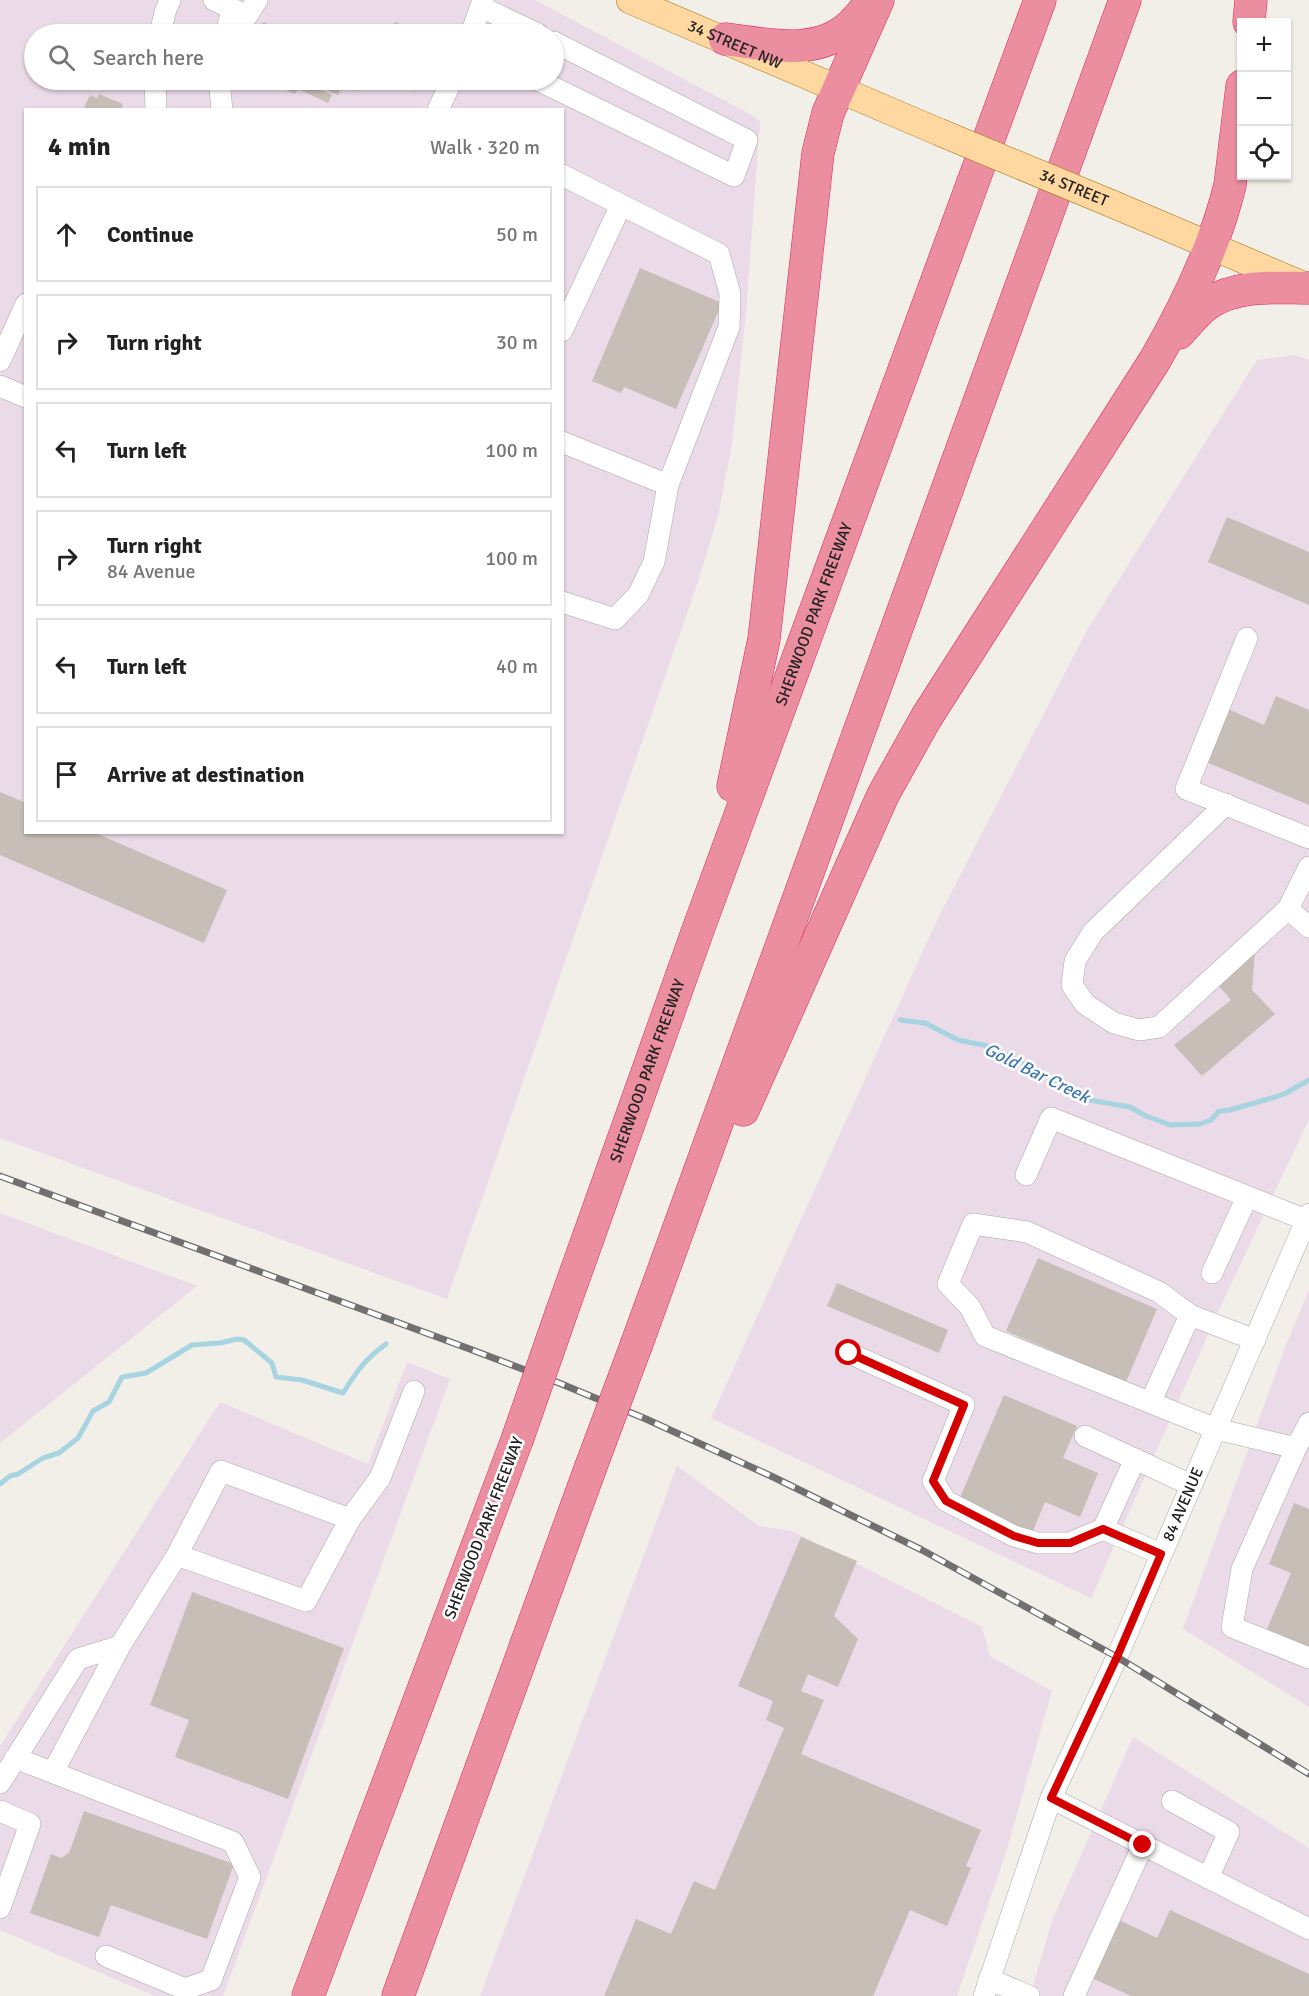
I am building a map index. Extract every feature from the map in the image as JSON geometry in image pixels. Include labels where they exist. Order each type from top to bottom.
[{"type":"highway","points":[[725,39],[784,47],[813,43],[836,35],[876,0]]},
{"type":"highway","points":[[699,927],[735,779],[764,639],[818,153],[828,114],[876,0]]},
{"type":"highway","name":"SHERWOOD PARK FREEWAY","points":[[308,1996],[517,1440],[699,927],[1040,0]]},
{"type":"highway","points":[[398,1996],[1125,0]]},
{"type":"highway","points":[[1249,18],[1251,0]]},
{"type":"highway","points":[[660,1281],[729,1142],[883,795],[926,718],[1155,360],[1186,304],[1210,246],[1230,185],[1237,126]]},
{"type":"highway","points":[[1155,360],[1195,316],[1208,304],[1222,296],[1255,288],[1309,288]]},
{"type":"main road","name":"34 STREET NW","points":[[630,0],[838,89]]},
{"type":"main road","name":"34 STREET","points":[[838,89],[1309,288]]},
{"type":"street","points":[[162,24],[170,0]]},
{"type":"street","points":[[223,5],[247,16],[257,0]]},
{"type":"street","points":[[475,24],[482,3],[516,24]]},
{"type":"street","points":[[223,5],[225,24]]},
{"type":"street","points":[[558,90],[734,176],[747,140],[564,47]]},
{"type":"street","points":[[155,90],[156,108]]},
{"type":"street","points":[[220,90],[222,108]]},
{"type":"street","points":[[439,108],[447,90]]},
{"type":"street","points":[[564,176],[719,254],[730,294],[729,327],[668,485],[654,562],[638,595],[615,619],[564,603]]},
{"type":"street","points":[[564,327],[621,204]]},
{"type":"street","points":[[0,361],[24,308]]},
{"type":"street","points":[[0,386],[24,396]]},
{"type":"street","points":[[564,443],[668,485]]},
{"type":"street","points":[[1247,638],[1186,789],[1309,838]]},
{"type":"street","points":[[1226,804],[1093,932],[1075,961],[1072,985],[1085,1004],[1114,1023],[1139,1030],[1160,1027],[1288,909],[1309,867]]},
{"type":"street","points":[[1288,909],[1309,927]]},
{"type":"street","points":[[1026,1175],[1051,1118],[1247,1197],[1308,1217]]},
{"type":"street","points":[[1212,1273],[1247,1197]]},
{"type":"street","name":"84 AVENUE","points":[[986,1988],[1051,1798],[1117,1657],[1308,1217]]},
{"type":"street","points":[[1255,1340],[1190,1315],[1159,1292],[1027,1232],[973,1224],[948,1284],[970,1307],[985,1336],[1216,1429],[1296,1448]]},
{"type":"street","points":[[1151,1401],[1190,1315]]},
{"type":"street","points":[[849,1353],[964,1405],[933,1481],[946,1501],[1014,1536],[1038,1543],[1070,1543],[1103,1529],[1135,1459]]},
{"type":"street","points":[[177,1555],[306,1600],[350,1519],[380,1478],[414,1391]]},
{"type":"street","points":[[1309,1423],[1242,1569],[1232,1627],[1309,1658]]},
{"type":"street","points":[[1085,1436],[1191,1485]]},
{"type":"street","points":[[52,1772],[120,1646],[177,1555],[221,1471],[350,1519]]},
{"type":"street","points":[[1103,1529],[1161,1554]]},
{"type":"street","points":[[0,1783],[78,1659],[120,1646]]},
{"type":"street","points":[[15,1758],[233,1842],[250,1877],[211,1980],[185,1989],[106,1956]]},
{"type":"street","points":[[1051,1798],[1309,1929]]},
{"type":"street","points":[[1172,1801],[1229,1832],[1208,1878]]},
{"type":"street","points":[[0,1811],[30,1824],[0,1908]]},
{"type":"street","points":[[1074,1996],[1143,1845]]},
{"type":"street","points":[[986,1988],[1029,1996]]},
{"type":"shaded area","points":[[0,0],[535,0],[760,121],[746,313],[732,444],[718,516],[698,582],[447,1299],[0,1138]]},
{"type":"shaded area","points":[[1294,355],[1309,360],[1309,1119],[1217,1314],[1091,1598],[711,1418],[937,920],[1086,632],[1257,360]]},
{"type":"shaded area","points":[[0,1213],[197,1286],[0,1443]]},
{"type":"shaded area","points":[[1309,1290],[1309,1707],[1183,1629],[1286,1345]]},
{"type":"shaded area","points":[[407,1362],[450,1379],[223,1996],[155,1996],[0,1930],[0,1746],[220,1402],[368,1464]]},
{"type":"shaded area","points":[[677,1466],[759,1526],[792,1531],[982,1627],[990,1656],[1052,1691],[1007,1849],[957,1996],[480,1996]]},
{"type":"shaded area","points":[[1133,1737],[1309,1848],[1309,1996],[1030,1996],[1052,1921]]},
{"type":"building","points":[[286,90],[297,90],[295,94]]},
{"type":"building","points":[[300,90],[321,90],[332,95],[328,103]]},
{"type":"building","points":[[327,90],[340,90],[338,95]]},
{"type":"building","points":[[99,94],[123,104],[122,108],[84,108],[90,95],[97,98]]},
{"type":"building","points":[[640,268],[722,303],[676,409],[624,387],[621,393],[592,381]]},
{"type":"building","points":[[1227,517],[1309,552],[1309,605],[1208,562]]},
{"type":"building","points":[[1276,696],[1309,710],[1309,805],[1206,762],[1228,709],[1264,725]]},
{"type":"building","points":[[0,792],[24,802],[24,834],[98,834],[227,890],[204,943],[0,855]]},
{"type":"building","points":[[1255,951],[1252,990],[1275,1014],[1202,1076],[1174,1045],[1231,1000],[1217,984]]},
{"type":"building","points":[[1038,1258],[1157,1309],[1126,1382],[1006,1331]]},
{"type":"building","points":[[837,1283],[948,1330],[939,1353],[827,1306]]},
{"type":"building","points":[[1004,1395],[1077,1426],[1063,1458],[1098,1473],[1080,1517],[1045,1502],[1032,1533],[958,1502]]},
{"type":"building","points":[[1294,1503],[1309,1509],[1309,1647],[1267,1629],[1291,1573],[1269,1564]]},
{"type":"building","points":[[801,1537],[857,1561],[834,1616],[858,1639],[838,1687],[808,1674],[801,1691],[824,1700],[801,1754],[981,1830],[966,1866],[971,1868],[947,1926],[910,1910],[873,1996],[604,1996],[636,1919],[671,1934],[694,1881],[715,1890],[784,1728],[766,1720],[773,1701],[738,1686]]},
{"type":"building","points":[[192,1592],[344,1648],[288,1799],[175,1757],[189,1720],[150,1705]]},
{"type":"building","points":[[84,1811],[234,1864],[207,1939],[111,1905],[99,1937],[30,1913],[51,1854],[61,1858],[69,1853]]},
{"type":"building","points":[[1170,1910],[1309,1974],[1309,1996],[1131,1996],[1092,1978],[1119,1920],[1157,1938]]},
{"type":"waterway","name":"Gold Bar Creek","points":[[900,1020],[925,1023],[958,1040],[988,1046],[1046,1075],[1062,1088],[1089,1100],[1130,1107],[1170,1125],[1200,1124],[1211,1120],[1219,1111],[1275,1097],[1309,1080]]},
{"type":"waterway","name":"Gold Bar Creek","points":[[0,1484],[43,1458],[59,1453],[78,1438],[93,1411],[109,1402],[122,1377],[146,1373],[192,1345],[244,1340],[272,1363],[276,1377],[302,1380],[343,1393],[361,1366],[386,1344]]},
{"type":"railway","points":[[0,1176],[559,1383],[646,1419],[771,1476],[922,1550],[1117,1657],[1309,1774]]},
{"type":"route","points":[[849,1353],[964,1405],[933,1481],[946,1501],[1014,1536],[1038,1543],[1070,1543],[1103,1529],[1161,1554],[1117,1657],[1051,1798],[1143,1845]]}]
